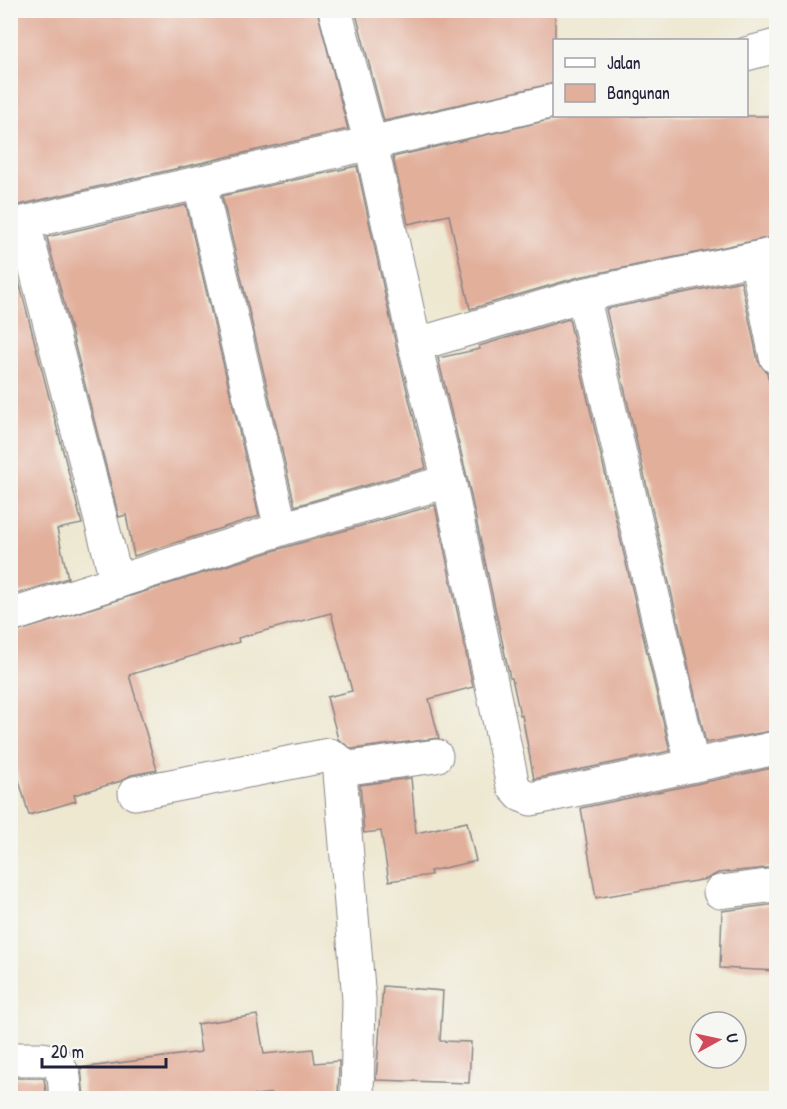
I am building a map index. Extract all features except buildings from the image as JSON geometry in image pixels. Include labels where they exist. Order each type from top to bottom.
[{"type":"street","points":[[335,10],[371,144],[415,345],[449,481],[513,786],[521,795],[531,799],[777,748]]},
{"type":"street","points":[[748,54],[777,46]]},
{"type":"street","points":[[117,582],[17,225],[553,101]]},
{"type":"street","points":[[200,184],[281,529]]},
{"type":"street","points":[[415,345],[583,295],[766,256],[777,357]]},
{"type":"street","points":[[583,295],[692,764]]},
{"type":"street","points":[[10,616],[281,529],[449,481]]},
{"type":"street","points":[[135,793],[329,755],[339,761],[342,769],[359,1000],[357,1098]]},
{"type":"street","points":[[342,769],[436,756]]},
{"type":"street","points":[[720,892],[777,885]]},
{"type":"street","points":[[10,1059],[43,1059],[56,1062],[64,1076],[66,1098]]}]
